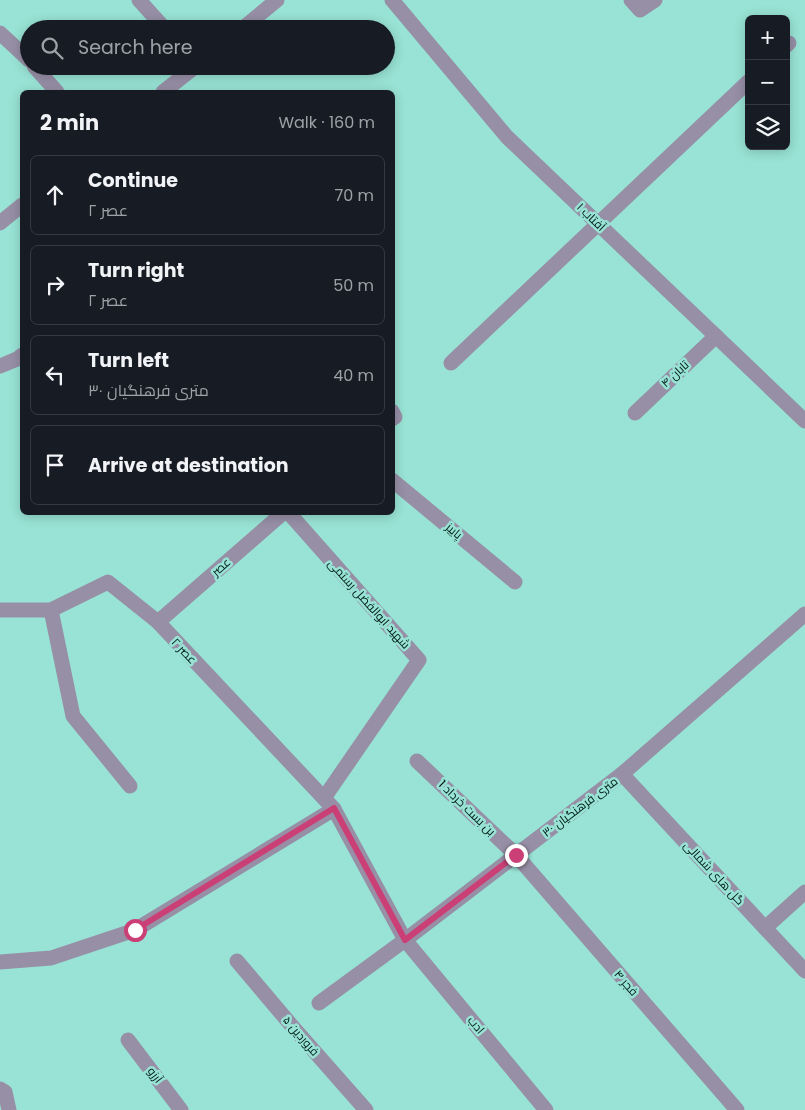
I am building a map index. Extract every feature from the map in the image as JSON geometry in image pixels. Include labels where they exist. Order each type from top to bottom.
[{"type":"street","points":[[253,20],[277,0]]},
{"type":"street","name":"آفتاب ۱","points":[[392,0],[507,137],[805,421]]},
{"type":"street","points":[[631,0],[640,10],[655,0]]},
{"type":"street","points":[[143,1],[158,20]]},
{"type":"street","points":[[0,33],[20,52]]},
{"type":"street","points":[[42,75],[54,90]]},
{"type":"street","points":[[166,90],[185,75]]},
{"type":"street","points":[[451,363],[745,86]]},
{"type":"street","points":[[0,223],[20,207]]},
{"type":"street","name":"تابان ۴","points":[[635,412],[716,336]]},
{"type":"street","points":[[0,366],[20,357]]},
{"type":"street","name":"پاییز","points":[[395,482],[515,582]]},
{"type":"street","name":"عصر","points":[[158,622],[283,515]]},
{"type":"street","name":"شهید ابوالفضل رستمی","points":[[289,515],[419,660],[329,803]]},
{"type":"street","name":"عصر ۲","points":[[0,610],[51,610],[108,582],[158,622],[329,803],[405,940]]},
{"type":"street","points":[[51,610],[73,716],[130,786]]},
{"type":"street","name":"۳۰ متری فرهنگیان","points":[[319,1003],[405,940],[622,774],[805,614]]},
{"type":"street","name":"بن بست خرداد 1","points":[[417,761],[516,855]]},
{"type":"street","name":"گل های شمالی","points":[[622,774],[805,971]]},
{"type":"street","points":[[0,962],[51,958],[135,930],[329,803]]},
{"type":"street","name":"فجر ۴","points":[[516,855],[737,1110]]},
{"type":"street","points":[[765,928],[805,892]]},
{"type":"street","name":"ادب","points":[[405,940],[546,1110]]},
{"type":"street","name":"فروردین ۵","points":[[237,961],[366,1110]]},
{"type":"street","name":"آرزو","points":[[128,1040],[181,1110]]},
{"type":"street","points":[[0,1089],[5,1092],[9,1110]]},
{"type":"route","points":[[135,930],[334,808],[405,940],[516,855]]}]
